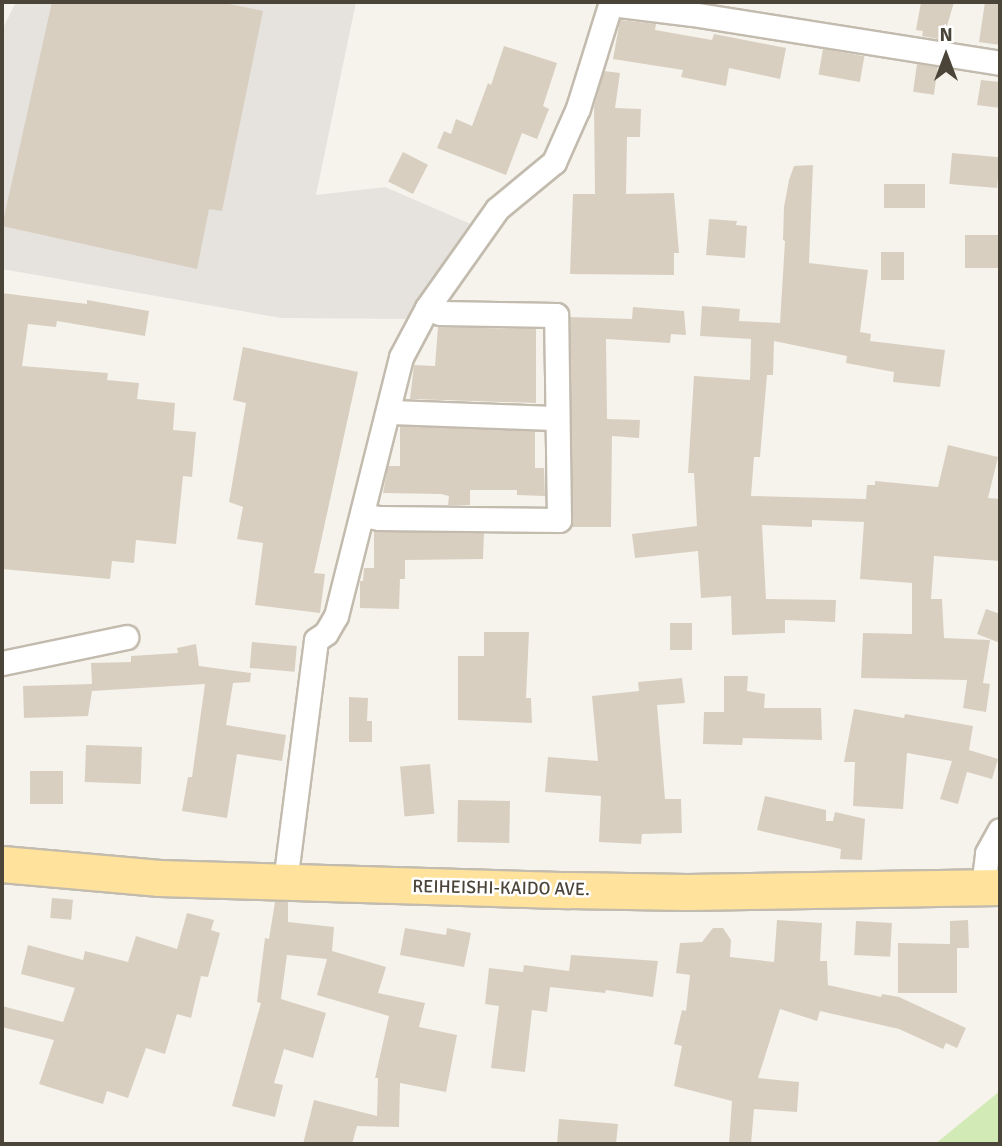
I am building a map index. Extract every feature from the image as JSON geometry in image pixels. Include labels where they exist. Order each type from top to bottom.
[{"type":"main road","name":"REIHEISHI-KAIDO AVE.","points":[[2,863],[89,874],[687,892],[991,887]]},
{"type":"street","points":[[285,882],[316,640],[326,633],[336,617],[401,357],[427,308],[496,209],[554,162],[578,108],[611,3],[1000,63]]},
{"type":"street","points":[[363,515],[379,518],[559,520],[555,315],[440,313],[427,308]]},
{"type":"street","points":[[389,412],[556,418]]},
{"type":"street","points":[[2,663],[126,637]]},
{"type":"street","points":[[991,887],[987,853],[1000,830]]},
{"type":"shaded area","points":[[16,2],[356,2],[316,195],[385,187],[473,225],[411,319],[281,318],[2,269],[2,30]]},
{"type":"green space","points":[[1000,1091],[1000,1144],[935,1144]]},
{"type":"building","points":[[52,2],[220,2],[263,11],[222,211],[209,209],[197,269],[2,226]]},
{"type":"building","points":[[921,2],[954,2],[943,40],[922,36],[923,31],[916,30]]},
{"type":"building","points":[[985,2],[1000,2],[1000,45],[979,42]]},
{"type":"building","points":[[620,20],[656,24],[655,30],[712,40],[714,34],[786,48],[780,79],[729,68],[726,86],[681,77],[683,70],[613,59]]},
{"type":"building","points":[[504,46],[557,63],[543,106],[549,109],[537,139],[522,133],[506,175],[437,148],[444,131],[451,134],[456,119],[472,126],[488,83],[491,85]]},
{"type":"building","points":[[823,49],[864,56],[860,82],[818,75]]},
{"type":"building","points":[[917,64],[938,67],[934,95],[913,92]]},
{"type":"building","points":[[604,71],[620,73],[615,108],[641,109],[640,137],[627,137],[626,194],[674,193],[679,253],[674,253],[674,275],[570,274],[573,194],[595,194],[594,107]]},
{"type":"building","points":[[981,80],[1000,82],[1000,108],[977,105]]},
{"type":"building","points":[[403,152],[428,165],[413,194],[388,181]]},
{"type":"building","points":[[952,153],[1000,157],[997,188],[949,184]]},
{"type":"building","points":[[813,165],[809,263],[868,270],[860,332],[871,334],[870,341],[945,350],[940,387],[893,382],[894,372],[846,363],[847,356],[774,341],[773,375],[767,375],[760,457],[754,457],[751,496],[866,499],[867,485],[875,485],[875,481],[938,487],[948,445],[998,457],[988,498],[1000,499],[1000,561],[934,556],[931,599],[942,599],[944,638],[990,640],[983,683],[990,684],[986,712],[963,708],[967,680],[861,678],[863,633],[912,634],[912,583],[860,579],[864,522],[812,520],[812,527],[762,525],[766,599],[836,600],[835,622],[785,620],[785,633],[732,635],[731,596],[701,598],[698,551],[635,558],[632,534],[697,526],[694,473],[688,473],[694,376],[750,380],[751,339],[700,336],[702,306],[740,309],[739,321],[780,323],[785,241],[784,207],[789,180],[794,166]]},
{"type":"building","points":[[884,184],[925,184],[925,208],[884,208]]},
{"type":"building","points":[[709,219],[737,221],[736,225],[747,226],[745,258],[706,255]]},
{"type":"building","points":[[965,235],[1000,235],[1000,268],[965,268]]},
{"type":"building","points":[[881,252],[904,252],[904,280],[881,280]]},
{"type":"building","points":[[2,293],[87,304],[87,300],[149,311],[145,336],[57,321],[56,327],[28,324],[22,366],[108,373],[107,380],[139,383],[137,399],[175,403],[173,430],[196,432],[192,477],[183,476],[176,544],[136,540],[134,563],[112,561],[110,579],[2,569]]},
{"type":"building","points":[[633,307],[684,311],[686,335],[671,334],[670,343],[606,339],[607,419],[640,420],[639,438],[612,436],[611,527],[572,527],[570,317],[632,319]]},
{"type":"building","points":[[438,327],[536,329],[536,403],[410,399],[414,365],[435,366]]},
{"type":"building","points":[[243,347],[358,372],[314,573],[325,574],[320,613],[255,605],[263,543],[237,539],[243,507],[229,502],[246,403],[233,400]]},
{"type":"building","points":[[400,426],[535,431],[535,468],[544,468],[545,496],[517,495],[517,490],[470,490],[470,505],[448,505],[449,496],[441,494],[383,493],[388,466],[400,466]]},
{"type":"building","points":[[374,531],[484,533],[483,559],[405,560],[405,579],[400,579],[399,609],[360,608],[360,581],[363,581],[364,568],[374,568]]},
{"type":"building","points":[[986,609],[1000,614],[1000,643],[977,634]]},
{"type":"building","points":[[670,623],[692,623],[692,650],[670,650]]},
{"type":"building","points":[[484,632],[529,632],[526,698],[531,698],[532,723],[458,720],[458,656],[484,656]]},
{"type":"building","points":[[252,642],[297,646],[295,672],[250,668]]},
{"type":"building","points":[[196,644],[199,666],[251,673],[250,682],[233,683],[226,725],[286,735],[282,761],[237,754],[227,818],[182,811],[188,777],[192,777],[205,684],[92,691],[88,716],[24,718],[23,686],[92,684],[91,663],[131,662],[131,656],[178,653],[177,648]]},
{"type":"building","points":[[724,676],[748,676],[747,691],[765,694],[764,708],[821,708],[822,740],[743,738],[742,745],[703,744],[704,712],[724,712]]},
{"type":"building","points":[[682,678],[685,703],[657,705],[665,799],[681,799],[682,833],[642,834],[641,844],[599,842],[601,796],[545,792],[548,757],[598,761],[592,696],[639,691],[638,682]]},
{"type":"building","points":[[349,697],[368,698],[367,721],[372,721],[372,742],[349,742]]},
{"type":"building","points":[[854,709],[904,718],[905,714],[973,726],[969,750],[998,759],[992,779],[967,772],[958,804],[940,799],[952,761],[907,753],[903,809],[853,806],[855,762],[844,762]]},
{"type":"building","points":[[86,745],[142,747],[141,784],[85,782]]},
{"type":"building","points":[[430,764],[434,814],[404,816],[400,767]]},
{"type":"building","points":[[30,771],[63,771],[63,804],[30,804]]},
{"type":"building","points":[[765,796],[826,810],[826,821],[833,821],[835,812],[865,819],[862,860],[840,859],[841,849],[757,830]]},
{"type":"building","points":[[458,800],[510,801],[509,843],[457,842]]},
{"type":"building","points":[[52,898],[73,900],[71,920],[50,918]]},
{"type":"building","points":[[275,902],[288,902],[288,922],[334,927],[332,951],[386,967],[378,993],[425,1003],[419,1027],[457,1035],[446,1092],[400,1083],[399,1127],[357,1126],[352,1144],[303,1144],[314,1100],[377,1116],[378,1078],[375,1078],[389,1016],[317,995],[327,959],[287,955],[281,999],[326,1013],[313,1058],[284,1049],[274,1083],[283,1085],[275,1117],[232,1106],[261,1003],[257,1002],[265,938],[269,939]]},
{"type":"building","points":[[187,913],[214,920],[211,930],[220,933],[208,977],[201,976],[191,1018],[177,1014],[165,1054],[146,1048],[128,1098],[107,1091],[103,1104],[39,1084],[54,1040],[2,1027],[2,1006],[63,1022],[75,988],[21,974],[28,945],[83,960],[85,951],[128,962],[136,936],[177,949]]},
{"type":"building","points":[[777,920],[822,923],[820,961],[827,961],[828,985],[881,997],[882,994],[899,997],[966,1028],[957,1048],[946,1043],[943,1049],[899,1029],[820,1011],[817,1021],[780,1009],[758,1078],[799,1082],[797,1112],[754,1109],[751,1144],[729,1144],[732,1101],[674,1086],[682,1046],[674,1044],[682,1010],[686,1011],[690,975],[676,973],[680,943],[702,942],[713,928],[723,928],[731,940],[730,957],[774,962]]},
{"type":"building","points":[[968,920],[969,948],[957,948],[957,993],[898,993],[898,943],[950,944],[950,921]]},
{"type":"building","points":[[856,921],[892,923],[890,957],[854,955]]},
{"type":"building","points":[[405,928],[446,935],[447,928],[471,933],[464,967],[400,955]]},
{"type":"building","points":[[571,955],[658,961],[653,997],[606,990],[605,993],[550,987],[547,1012],[532,1010],[525,1072],[491,1068],[499,1006],[485,1004],[489,968],[523,972],[524,965],[569,971]]},
{"type":"building","points":[[559,1119],[618,1124],[616,1144],[557,1144]]}]
